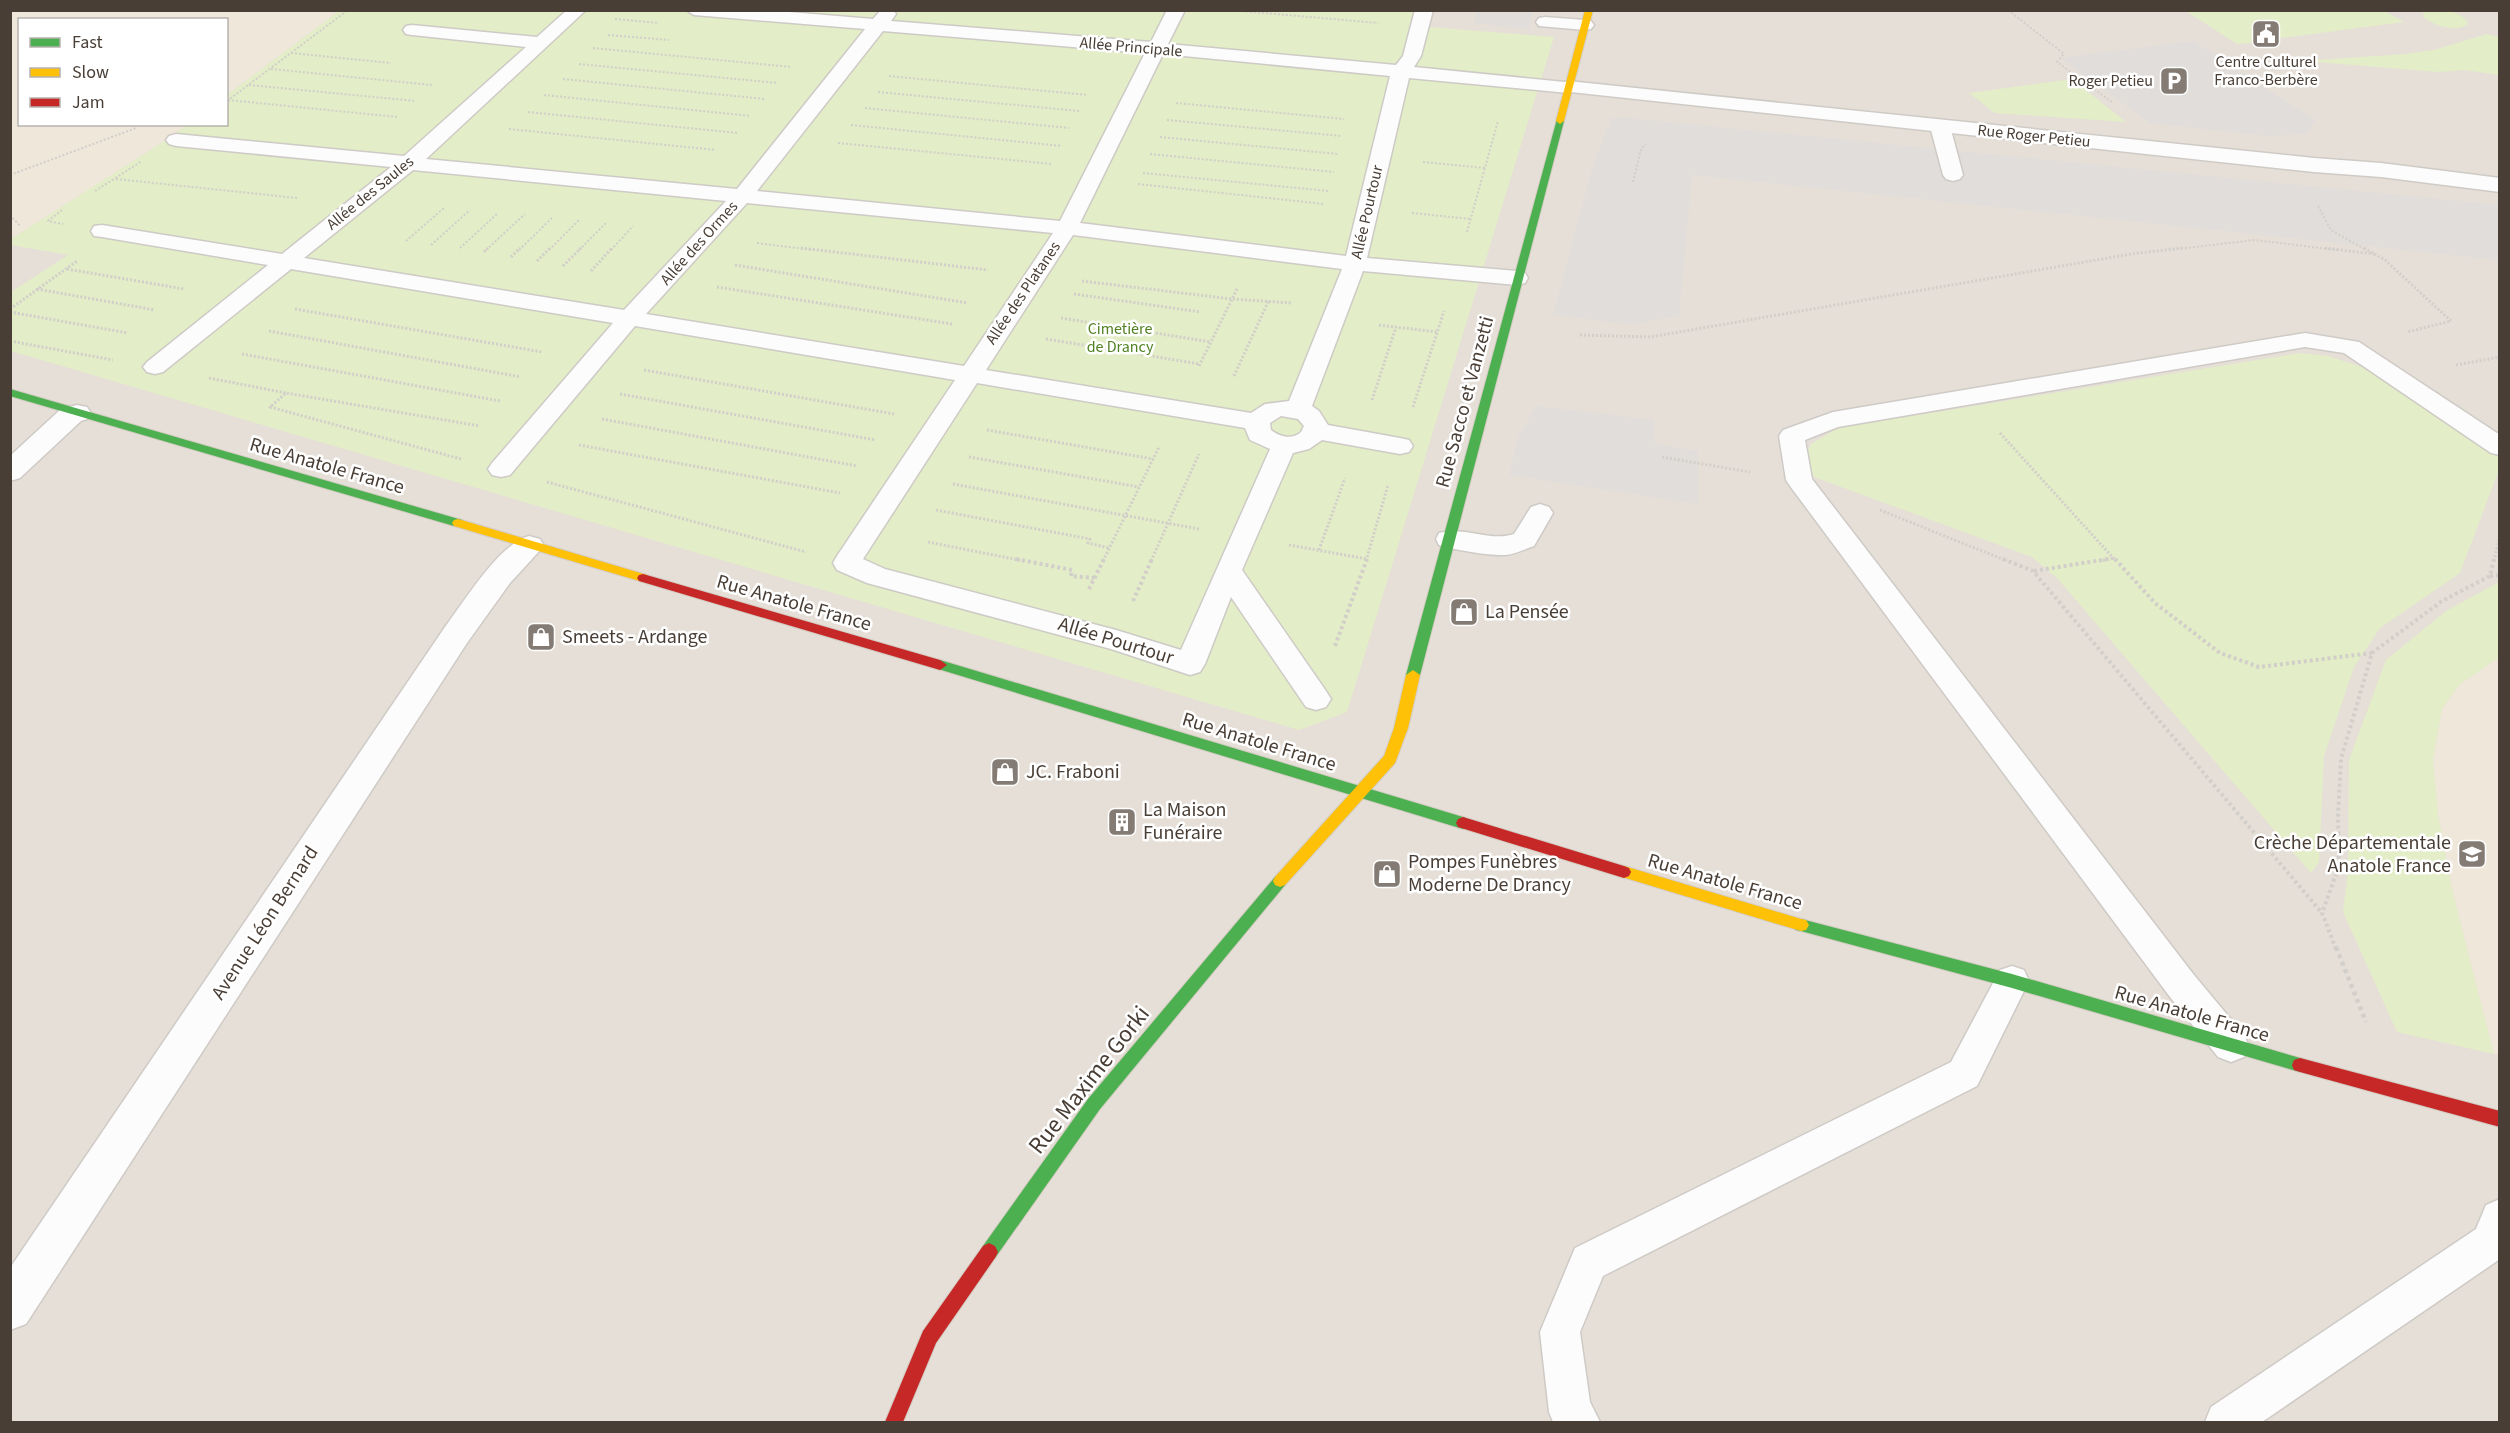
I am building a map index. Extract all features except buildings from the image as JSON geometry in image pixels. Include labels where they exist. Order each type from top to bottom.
[{"type":"main road","name":"Rue Sacco et Vanzetti","points":[[1360,793],[1390,759],[1401,728],[1517,278],[1587,18]]},
{"type":"main road","name":"Rue Anatole France","points":[[10,393],[1010,685],[1776,918],[2012,981],[2231,1046],[2499,1119]]},
{"type":"main road","name":"Rue Maxime Gorki","points":[[894,1422],[929,1337],[1094,1104],[1314,841],[1360,793]]},
{"type":"street","name":"Rue Roger Petieu","points":[[1568,87],[2294,163],[2381,170],[2499,185]]},
{"type":"street","points":[[10,472],[71,415],[78,412]]},
{"type":"street","name":"Avenue Léon Bernard","points":[[10,1308],[456,635],[499,576],[529,546]]},
{"type":"lane","name":"Allée des Saules","points":[[155,368],[410,162],[578,10]]},
{"type":"lane","name":"Allée Principale","points":[[694,10],[883,19],[1156,48],[1568,87]]},
{"type":"lane","name":"Allée des Platanes","points":[[847,563],[968,375],[1067,228],[1176,10]]},
{"type":"lane","name":"Allée Pourtour","points":[[1298,410],[1355,264],[1401,71],[1412,56],[1422,18]]},
{"type":"lane","points":[[1545,22],[1587,18]]},
{"type":"lane","name":"Allée des Ormes","points":[[501,470],[629,319],[742,196],[883,19]]},
{"type":"lane","points":[[412,30],[542,44]]},
{"type":"lane","points":[[1940,126],[1953,175]]},
{"type":"lane","points":[[176,140],[1067,228],[1355,264],[1517,278]]},
{"type":"lane","points":[[110,232],[1257,422]]},
{"type":"lane","points":[[2231,1046],[2182,986],[1799,480],[1792,436],[1833,420],[2305,340],[2351,347],[2499,447]]},
{"type":"lane","points":[[1273,409],[1298,410],[1311,416],[1316,426],[1315,431],[1307,440],[1284,445],[1274,444],[1259,434],[1257,422],[1266,412],[1273,409]]},
{"type":"lane","points":[[1315,431],[1400,446]]},
{"type":"lane","name":"Allée Pourtour","points":[[847,563],[877,576],[1116,640],[1191,664],[1228,571],[1284,445]]},
{"type":"lane","points":[[1449,539],[1506,546],[1524,540],[1540,513]]},
{"type":"lane","points":[[1228,571],[1316,699]]},
{"type":"lane","points":[[1579,1422],[1570,1412],[1560,1332],[1589,1262],[1964,1074],[2012,981]]},
{"type":"lane","points":[[2226,1422],[2491,1242],[2499,1218]]},
{"type":"path","points":[[228,100],[348,10]]},
{"type":"path","points":[[1230,10],[1422,18]]},
{"type":"path","points":[[2008,10],[2064,54],[2057,62],[2140,123],[2170,150]]},
{"type":"path","points":[[542,44],[828,88],[1385,140]]},
{"type":"path","points":[[291,53],[393,63]]},
{"type":"path","points":[[524,59],[1385,140],[1485,168]]},
{"type":"path","points":[[508,74],[828,88],[1385,140]]},
{"type":"path","points":[[1316,699],[1367,559],[1400,446],[1456,273],[1499,118],[1502,81]]},
{"type":"path","points":[[228,101],[773,156]]},
{"type":"path","points":[[10,175],[31,170],[141,126]]},
{"type":"path","points":[[1633,182],[1641,149],[1646,144]]},
{"type":"path","points":[[2294,163],[2331,230],[2385,260],[2451,321],[2351,347]]},
{"type":"path","points":[[1091,178],[1471,219]]},
{"type":"path","points":[[116,179],[357,204]]},
{"type":"path","points":[[510,258],[567,203],[584,180]]},
{"type":"path","points":[[404,243],[445,207]]},
{"type":"path","points":[[483,254],[532,208]]},
{"type":"path","points":[[429,247],[471,210]]},
{"type":"path","points":[[536,262],[586,214]]},
{"type":"path","points":[[10,215],[20,226]]},
{"type":"path","points":[[563,266],[612,217]]},
{"type":"path","points":[[583,278],[639,220]]},
{"type":"path","points":[[10,310],[110,232]]},
{"type":"path","points":[[1580,335],[1650,337],[2131,254],[2255,240],[2374,254]]},
{"type":"path","points":[[685,257],[1211,342]]},
{"type":"path","points":[[666,278],[1200,364]]},
{"type":"path","points":[[1027,288],[1201,312]]},
{"type":"path","points":[[1116,640],[1269,300]]},
{"type":"path","points":[[10,310],[185,344],[1367,559]]},
{"type":"path","points":[[1334,319],[1437,332]]},
{"type":"path","points":[[847,563],[270,407],[286,393],[1090,539],[1088,543],[1109,548]]},
{"type":"path","points":[[1967,397],[2155,603],[2220,653],[2259,667],[2372,653],[2442,601],[2490,576],[2499,575]]},
{"type":"path","points":[[1662,457],[1799,480],[1924,526],[2033,571],[2322,913],[2366,1022]]},
{"type":"path","points":[[868,531],[1072,570],[1071,576],[1094,578]]},
{"type":"path","points":[[2490,576],[2499,536]]},
{"type":"path","points":[[2033,571],[2115,558]]},
{"type":"path","points":[[2322,913],[2339,866],[2338,816],[2341,759],[2372,653]]},
{"type":"shaded area","points":[[1477,10],[1533,11],[1529,29],[1474,23]]},
{"type":"shaded area","points":[[10,11],[2499,11],[2499,1422],[11,1422]]},
{"type":"shaded area","points":[[11,11],[339,11],[228,94],[228,18],[18,18],[18,126],[186,126],[11,239]]},
{"type":"shaded area","name":"Roger Petieu","points":[[2194,41],[2316,120],[2306,134],[2269,136],[2150,123],[2060,58]]},
{"type":"shaded area","points":[[1612,118],[2499,205],[2499,260],[1692,175],[1679,316],[1631,324],[1553,315],[1593,165]]},
{"type":"shaded area","points":[[1536,406],[1654,420],[1655,444],[1698,451],[1698,504],[1509,475],[1518,438]]},
{"type":"shaded area","name":"Crèche Départementale Anatole France","points":[[2499,657],[2499,1055],[2494,1054],[2453,894],[2438,814],[2433,759],[2442,709],[2459,685]]},
{"type":"green space","name":"Cimetière de Drancy","points":[[1432,10],[1428,27],[1554,37],[1347,712],[1299,730],[11,351],[11,292],[68,255],[11,245],[11,239],[186,126],[228,126],[228,94],[339,11]]},
{"type":"green space","points":[[2186,11],[2385,11],[2404,22],[2266,40],[2268,42],[2237,44]]},
{"type":"green space","points":[[2427,11],[2456,13],[2468,24],[2458,28],[2440,26],[2424,18],[2423,13]]},
{"type":"green space","points":[[2487,34],[2499,37],[2499,75],[2465,70],[2439,72],[2303,61],[2434,50]]},
{"type":"green space","points":[[2072,79],[2126,122],[1995,113],[1969,93]]},
{"type":"green space","points":[[2300,353],[2328,356],[2362,367],[2499,457],[2500,467],[2460,573],[2380,628],[2354,667],[2324,756],[2319,862],[2311,873],[2057,578],[2032,557],[1814,477],[1804,458],[1811,444],[1838,428]]},
{"type":"green space","points":[[2499,582],[2499,657],[2459,685],[2442,709],[2433,759],[2438,814],[2453,894],[2494,1054],[2397,1032],[2343,912],[2348,870],[2349,760],[2386,660],[2446,611]]},
{"type":"traffic: fast","points":[[1413,675],[1560,121]]},
{"type":"traffic: fast","points":[[10,392],[458,523]]},
{"type":"traffic: fast","points":[[940,665],[1463,823]]},
{"type":"traffic: fast","points":[[989,1252],[1094,1104],[1280,881]]},
{"type":"traffic: fast","points":[[1801,925],[2012,981],[2300,1065]]},
{"type":"traffic: slow","points":[[1560,121],[1589,10]]},
{"type":"traffic: slow","points":[[458,523],[643,578]]},
{"type":"traffic: slow","points":[[1280,881],[1390,759],[1401,728],[1413,675]]},
{"type":"traffic: slow","points":[[1624,872],[1801,925]]},
{"type":"traffic: jam","points":[[643,578],[940,665]]},
{"type":"traffic: jam","points":[[1463,823],[1624,872]]},
{"type":"traffic: jam","points":[[2300,1065],[2500,1119]]},
{"type":"traffic: jam","points":[[894,1422],[929,1337],[989,1252]]},
{"type":"place","name":"Centre Culturel Franco-Berbère","points":[[2266,34]]},
{"type":"place","name":"Roger Petieu","points":[[2174,81]]},
{"type":"place","name":"La Pensée","points":[[1464,612]]},
{"type":"place","name":"Smeets - Ardange","points":[[541,637]]},
{"type":"place","name":"JC. Fraboni","points":[[1005,772]]},
{"type":"place","name":"La Maison Funéraire","points":[[1122,822]]},
{"type":"place","name":"Crèche Départementale Anatole France","points":[[2472,854]]},
{"type":"place","name":"Pompes Funèbres Moderne De Drancy","points":[[1387,874]]}]
